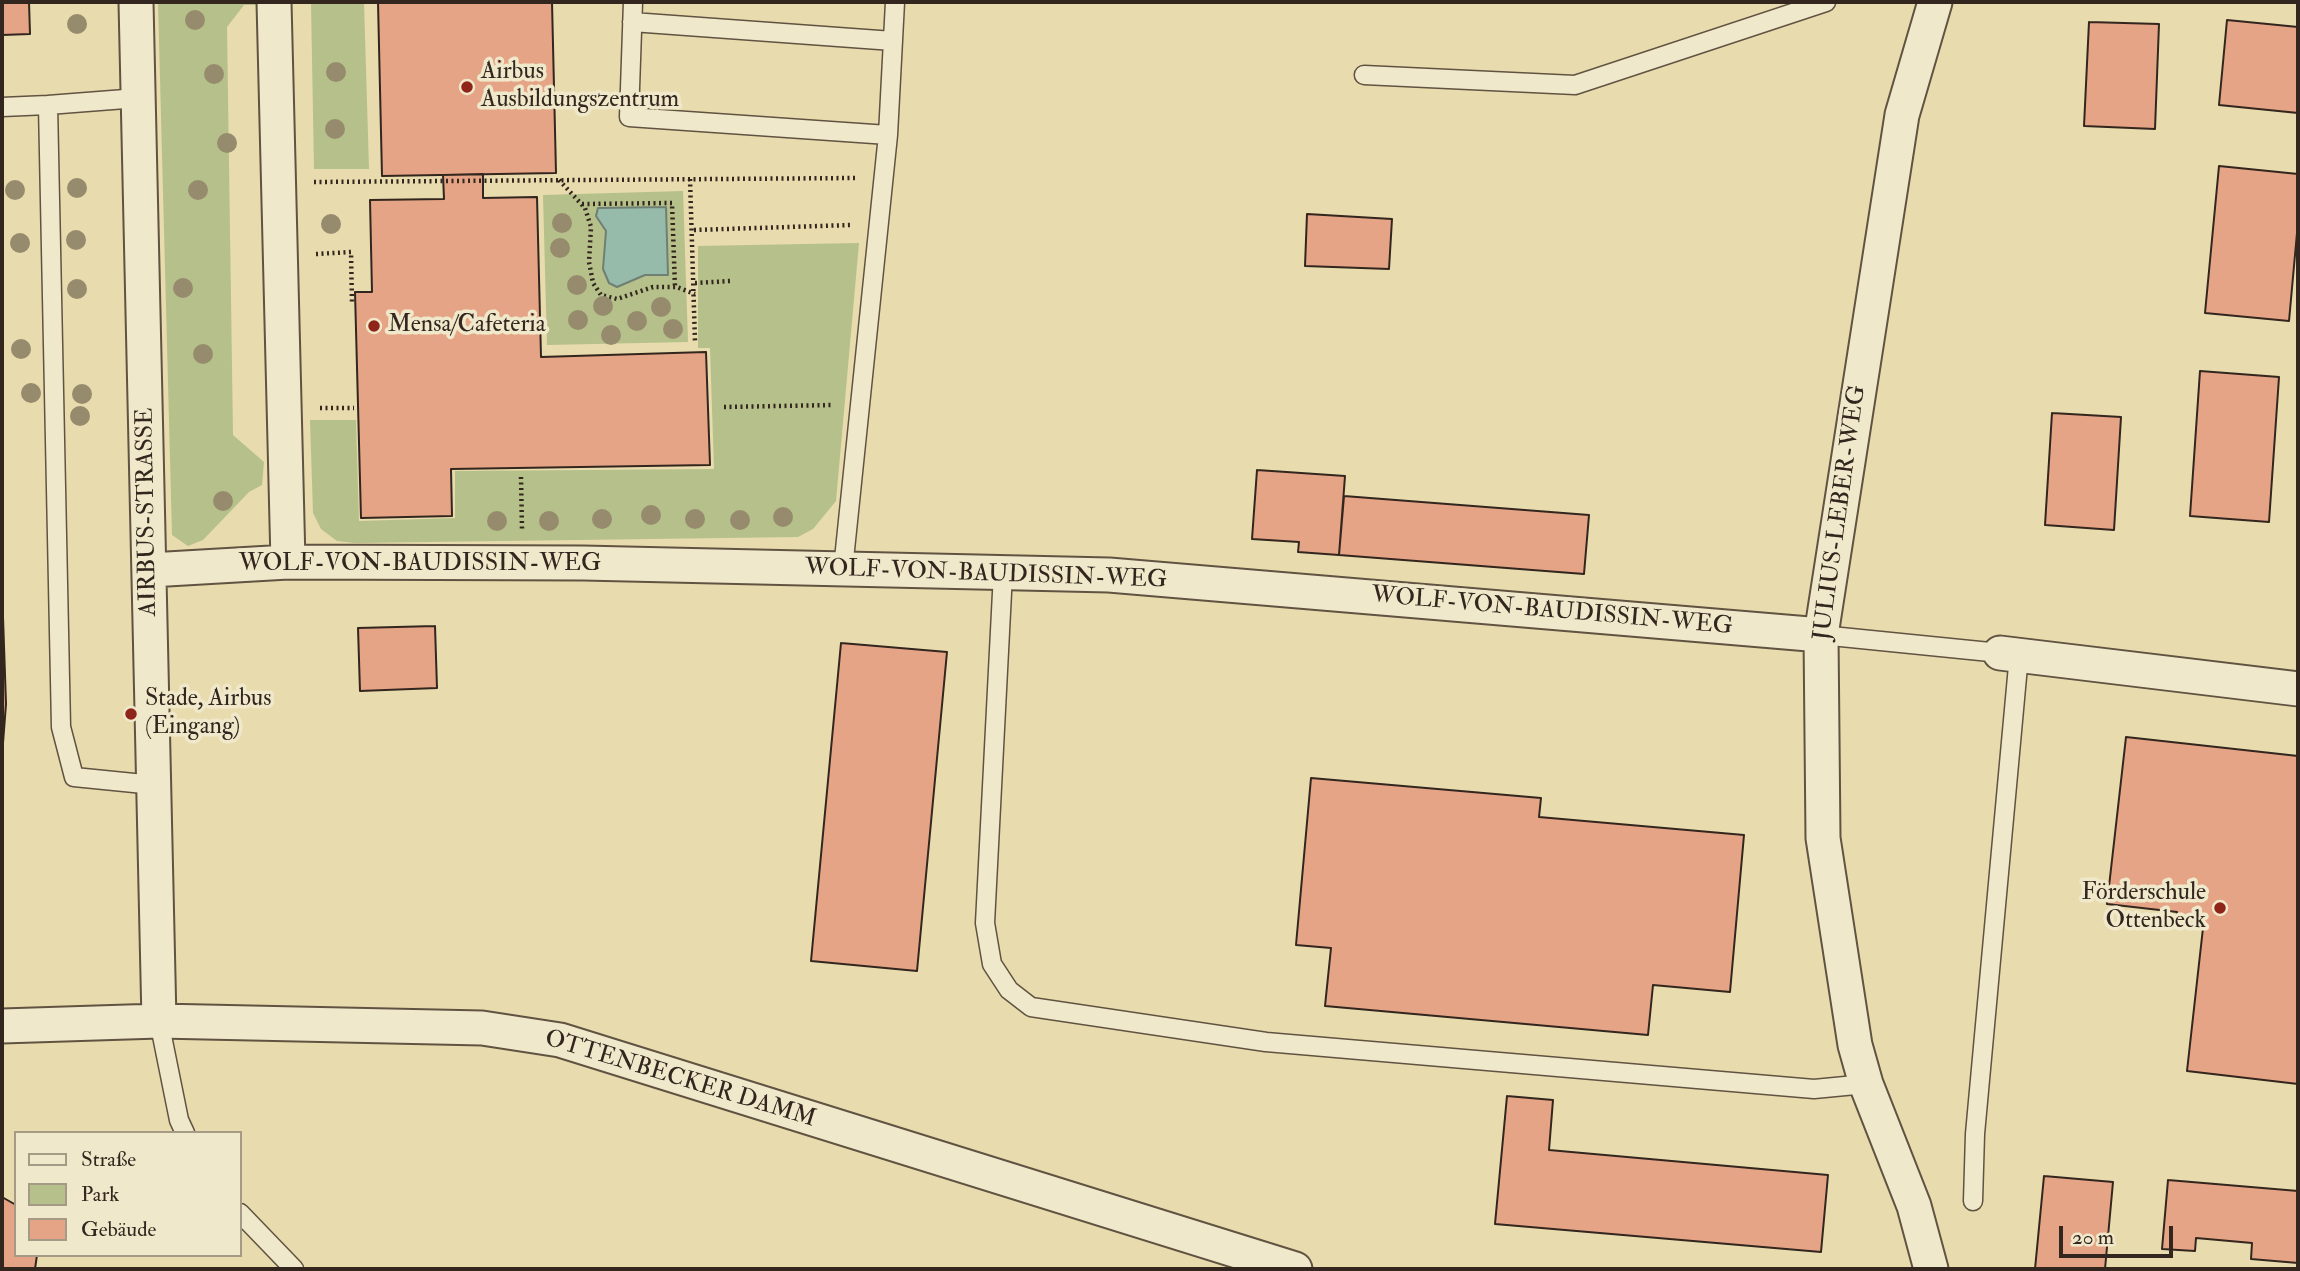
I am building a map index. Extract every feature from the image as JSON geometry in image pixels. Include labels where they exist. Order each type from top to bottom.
[{"type":"street","name":"AIRBUS-STRASSE","points":[[136,2],[159,1021]]},
{"type":"street","points":[[274,2],[288,562]]},
{"type":"street","name":"JULIUS-LEBER-WEG","points":[[1930,1269],[1914,1206],[1866,1084],[1855,1045],[1823,838],[1821,635],[1902,115],[1935,2]]},
{"type":"street","name":"WOLF-VON-BAUDISSIN-WEG","points":[[150,570],[288,562],[583,563],[1109,575],[1821,635]]},
{"type":"street","points":[[2010,654],[2298,689]]},
{"type":"street","name":"OTTENBECKER DAMM","points":[[2,1026],[159,1021],[482,1028],[560,1040],[1295,1269]]},
{"type":"lane","points":[[633,2],[629,117],[888,135]]},
{"type":"lane","points":[[843,569],[888,135],[895,2]]},
{"type":"lane","points":[[1364,75],[1575,85],[1826,2]]},
{"type":"lane","points":[[632,22],[893,41]]},
{"type":"lane","points":[[2,107],[138,98]]},
{"type":"lane","points":[[48,105],[61,727],[74,777],[154,785]]},
{"type":"lane","points":[[1003,573],[985,923],[992,964],[1009,990],[1031,1007],[1266,1042],[1814,1089],[1866,1084]]},
{"type":"lane","points":[[1821,635],[2010,654],[1975,1133],[1973,1201]]},
{"type":"lane","points":[[159,1021],[179,1120],[184,1131]]},
{"type":"lane","points":[[242,1215],[294,1269]]},
{"type":"path","points":[[313,183],[857,178]]},
{"type":"path","points":[[690,179],[694,230],[695,342]]},
{"type":"path","points":[[559,180],[581,204],[591,227],[589,262],[593,283],[601,295],[617,299],[653,287],[675,287],[695,294]]},
{"type":"path","points":[[581,204],[672,203],[675,287]]},
{"type":"path","points":[[694,230],[854,225]]},
{"type":"path","points":[[313,254],[351,252],[352,302]]},
{"type":"path","points":[[695,283],[730,282]]},
{"type":"path","points":[[724,407],[836,405]]},
{"type":"path","points":[[317,408],[354,408]]},
{"type":"path","points":[[521,477],[523,533]]},
{"type":"green space","points":[[158,2],[258,2],[261,5],[244,5],[227,27],[233,435],[264,462],[262,485],[249,492],[203,540],[188,546],[172,535]]},
{"type":"green space","points":[[311,2],[364,2],[369,169],[314,169]]},
{"type":"green space","points":[[683,191],[688,342],[547,345],[543,195]]},
{"type":"green space","points":[[859,243],[836,501],[813,529],[798,537],[355,543],[337,541],[321,529],[313,513],[310,420],[356,420],[359,521],[455,518],[455,471],[714,469],[710,348],[698,348],[698,246]]},
{"type":"shaded area","points":[[666,207],[668,275],[645,275],[617,287],[609,283],[603,269],[606,231],[596,216],[598,208]]},
{"type":"building","points":[[2,2],[29,2],[30,34],[2,35]]},
{"type":"building","name":"Airbus Ausbildungszentrum","points":[[378,2],[552,2],[556,173],[382,176]]},
{"type":"building","points":[[2227,20],[2298,27],[2298,113],[2219,105]]},
{"type":"building","points":[[2089,22],[2159,24],[2155,129],[2084,126]]},
{"type":"building","points":[[2219,166],[2298,174],[2298,222],[2289,321],[2205,313]]},
{"type":"building","points":[[483,174],[483,198],[537,197],[541,357],[706,352],[710,465],[451,469],[452,516],[361,518],[355,292],[372,292],[370,200],[444,199],[443,175]]},
{"type":"building","points":[[1307,214],[1392,219],[1389,269],[1305,266]]},
{"type":"building","points":[[2200,371],[2279,377],[2269,522],[2190,516]]},
{"type":"building","points":[[2052,413],[2121,417],[2114,530],[2045,525]]},
{"type":"building","points":[[1257,470],[1345,476],[1339,555],[1298,552],[1299,542],[1252,539]]},
{"type":"building","points":[[1344,496],[1589,515],[1584,574],[1339,555]]},
{"type":"building","points":[[2,588],[6,704],[2,756]]},
{"type":"building","points":[[435,626],[437,688],[360,691],[358,628]]},
{"type":"building","points":[[841,643],[947,652],[917,971],[811,961]]},
{"type":"building","name":"Förderschule Ottenbeck","points":[[2126,737],[2298,756],[2298,1084],[2187,1071],[2203,928],[2176,926],[2177,912],[2107,904]]},
{"type":"building","points":[[1311,778],[1541,798],[1539,817],[1744,835],[1730,992],[1653,985],[1648,1035],[1325,1006],[1331,948],[1296,945]]},
{"type":"building","points":[[1507,1096],[1553,1100],[1549,1150],[1828,1175],[1821,1252],[1495,1224]]},
{"type":"building","points":[[2044,1176],[2113,1182],[2105,1269],[2035,1269]]},
{"type":"building","points":[[2168,1180],[2298,1191],[2298,1263],[2251,1259],[2252,1243],[2196,1238],[2195,1251],[2162,1249]]},
{"type":"building","points":[[2,1197],[14,1204],[14,1257],[37,1257],[35,1269],[2,1269]]},
{"type":"place","name":"Airbus Ausbildungszentrum","points":[[467,87]]},
{"type":"place","name":"Mensa/Cafeteria","points":[[374,326]]},
{"type":"place","name":"Stade, Airbus (Eingang)","points":[[131,714]]},
{"type":"place","name":"Förderschule Ottenbeck","points":[[2220,908]]}]
